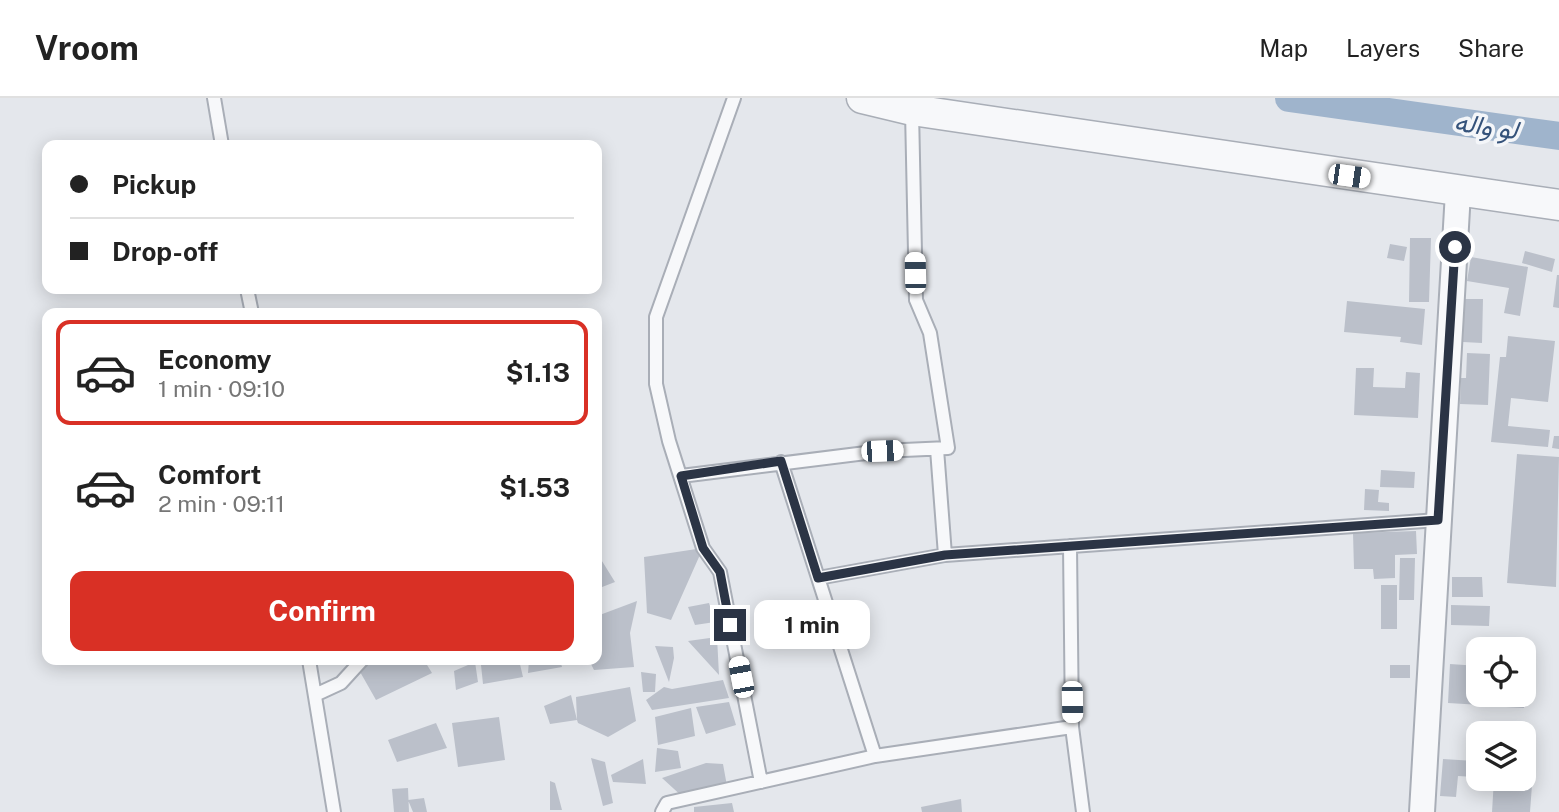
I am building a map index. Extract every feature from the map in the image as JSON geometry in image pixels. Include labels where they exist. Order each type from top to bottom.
[{"type":"street","points":[[862,98],[912,110],[1559,205]]},
{"type":"street","points":[[1422,812],[1458,192]]},
{"type":"lane","points":[[214,98],[221,140]]},
{"type":"lane","points":[[734,98],[656,317],[656,384],[669,441],[703,548],[720,572],[761,782]]},
{"type":"lane","points":[[681,476],[781,461],[882,451],[948,448],[930,333],[916,300],[912,110]]},
{"type":"lane","points":[[937,449],[945,555]]},
{"type":"lane","points":[[781,461],[875,756]]},
{"type":"lane","points":[[818,578],[945,555],[1438,520]]},
{"type":"lane","points":[[1070,546],[1072,727],[1083,812]]},
{"type":"lane","points":[[310,665],[334,812]]},
{"type":"lane","points":[[315,695],[341,683],[357,665]]},
{"type":"lane","points":[[662,812],[667,803],[875,756],[1072,727]]},
{"type":"building","points":[[1410,238],[1431,238],[1429,302],[1409,302]]},
{"type":"building","points":[[1390,244],[1407,247],[1404,261],[1387,258]]},
{"type":"building","points":[[1525,251],[1555,259],[1552,272],[1522,263]]},
{"type":"building","points":[[1471,257],[1528,267],[1520,316],[1504,313],[1509,288],[1467,281]]},
{"type":"building","points":[[1559,275],[1559,308],[1553,307]]},
{"type":"building","points":[[1464,299],[1483,299],[1482,343],[1463,342]]},
{"type":"building","points":[[1347,301],[1425,309],[1422,345],[1400,342],[1401,337],[1344,332]]},
{"type":"building","points":[[1508,336],[1555,341],[1548,402],[1511,398],[1508,426],[1550,430],[1548,447],[1491,442],[1500,357],[1506,357]]},
{"type":"building","points":[[1467,353],[1490,354],[1488,405],[1460,404],[1461,378],[1466,378]]},
{"type":"building","points":[[1356,368],[1374,368],[1373,387],[1405,388],[1406,372],[1420,373],[1418,418],[1354,415]]},
{"type":"building","points":[[1554,436],[1559,436],[1559,449],[1552,448]]},
{"type":"building","points":[[1517,454],[1559,457],[1556,587],[1507,583]]},
{"type":"building","points":[[1381,470],[1415,472],[1414,488],[1380,487]]},
{"type":"building","points":[[1365,489],[1379,490],[1378,502],[1389,503],[1389,511],[1364,510]]},
{"type":"building","points":[[1416,531],[1417,554],[1395,555],[1395,578],[1374,579],[1373,569],[1354,569],[1353,533]]},
{"type":"building","points":[[703,548],[671,620],[647,613],[644,557]]},
{"type":"building","points":[[1400,558],[1415,558],[1414,600],[1399,600]]},
{"type":"building","points":[[602,561],[615,582],[602,587]]},
{"type":"building","points":[[1452,577],[1482,577],[1483,597],[1452,597]]},
{"type":"building","points":[[1381,585],[1397,585],[1397,629],[1381,629]]},
{"type":"building","points":[[637,601],[630,633],[634,667],[594,670],[592,665],[602,665],[602,614]]},
{"type":"building","points":[[709,603],[715,622],[695,625],[688,607]]},
{"type":"building","points":[[1451,605],[1490,606],[1489,626],[1451,625]]},
{"type":"building","points":[[717,637],[719,675],[688,641]]},
{"type":"building","points":[[655,646],[673,647],[674,658],[669,682]]},
{"type":"building","points":[[1450,664],[1466,665],[1466,704],[1448,703]]},
{"type":"building","points":[[366,665],[427,665],[432,673],[376,700],[359,670]]},
{"type":"building","points":[[475,665],[478,682],[456,690],[454,671]]},
{"type":"building","points":[[481,665],[520,665],[523,677],[483,684]]},
{"type":"building","points":[[529,665],[562,667],[528,673]]},
{"type":"building","points":[[1390,665],[1410,665],[1410,678],[1390,678]]},
{"type":"building","points":[[641,672],[656,674],[655,692],[643,692]]},
{"type":"building","points":[[723,680],[729,698],[652,710],[646,700],[664,687],[672,689]]},
{"type":"building","points":[[630,687],[636,721],[608,737],[578,723],[576,697]]},
{"type":"building","points":[[571,695],[577,720],[550,724],[544,706]]},
{"type":"building","points":[[729,702],[736,725],[706,734],[696,707]]},
{"type":"building","points":[[691,708],[695,736],[658,745],[655,717]]},
{"type":"building","points":[[499,717],[505,760],[458,767],[452,723]]},
{"type":"building","points":[[436,723],[447,748],[397,762],[388,740]]},
{"type":"building","points":[[657,748],[678,751],[681,768],[655,772]]},
{"type":"building","points":[[591,758],[605,762],[613,803],[603,806]]},
{"type":"building","points":[[643,759],[646,784],[613,782],[611,775]]},
{"type":"building","points":[[1443,759],[1466,760],[1466,776],[1458,776],[1456,797],[1440,796]]},
{"type":"building","points":[[706,763],[723,764],[727,786],[685,799],[662,778]]},
{"type":"building","points":[[550,781],[555,783],[562,810],[550,810]]},
{"type":"building","points":[[408,788],[409,812],[394,812],[392,789]]},
{"type":"building","points":[[1493,791],[1532,791],[1530,812],[1492,812]]},
{"type":"building","points":[[424,798],[427,812],[413,812],[408,800]]},
{"type":"building","points":[[961,799],[962,812],[922,812],[921,807]]},
{"type":"building","points":[[732,803],[734,812],[694,812],[694,807]]},
{"type":"waterway","name":"لو واله","points":[[1289,98],[1559,136]]},
{"type":"route","points":[[730,625],[720,572],[703,548],[681,476],[781,461],[818,578],[945,555],[1438,520],[1455,247]]}]
